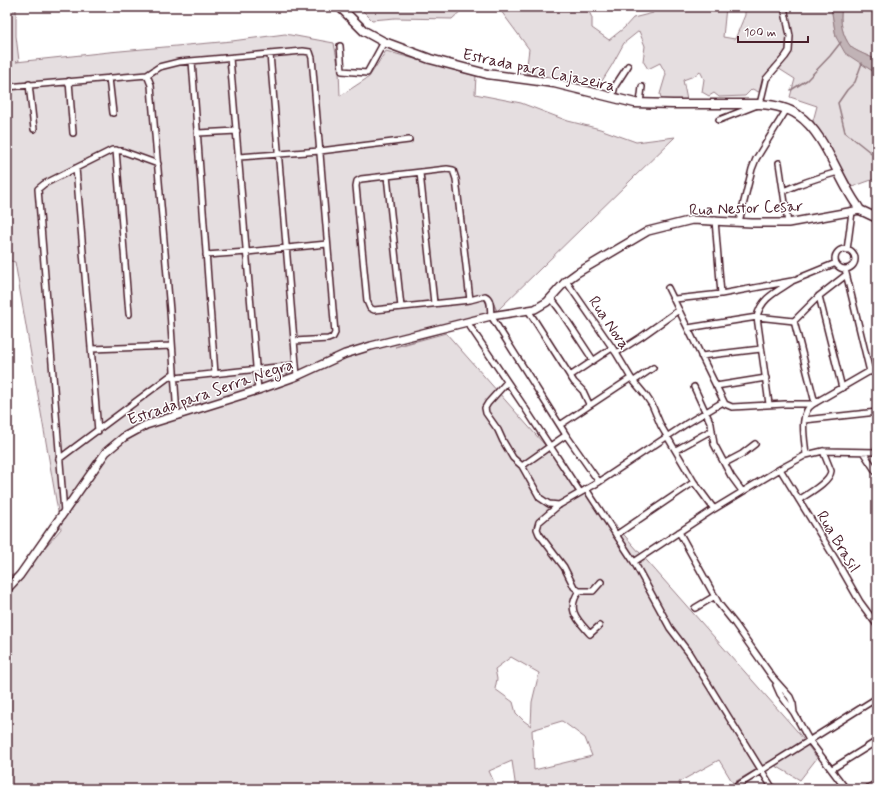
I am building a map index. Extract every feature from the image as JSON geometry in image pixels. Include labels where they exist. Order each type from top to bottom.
[{"type":"main road","name":"Estrada para Cajazeira","points":[[342,7],[364,31],[384,42],[430,59],[473,70],[510,78],[554,83],[612,98],[640,103],[760,104],[776,106],[787,110],[797,114],[810,126],[819,139],[854,201],[856,211]]},
{"type":"main road","points":[[856,211],[877,218]]},
{"type":"street","points":[[719,120],[760,104],[766,79],[789,51],[790,36],[784,7]]},
{"type":"street","points":[[340,46],[342,71],[367,73],[384,42]]},
{"type":"street","points":[[7,87],[147,75],[159,67],[192,61],[303,51],[307,51],[311,54],[334,336],[328,339],[295,341]]},
{"type":"street","points":[[270,54],[297,376]]},
{"type":"street","points":[[230,58],[258,390]]},
{"type":"street","points":[[192,61],[215,374]]},
{"type":"street","points":[[612,98],[615,86],[628,66]]},
{"type":"street","points":[[147,75],[151,85],[158,164],[177,416]]},
{"type":"street","points":[[109,78],[113,113]]},
{"type":"street","points":[[69,81],[73,133]]},
{"type":"street","points":[[29,84],[34,129]]},
{"type":"street","points":[[640,103],[642,87]]},
{"type":"street","points":[[739,222],[752,169],[756,159],[787,110]]},
{"type":"street","points":[[198,133],[237,131]]},
{"type":"street","points":[[239,157],[320,151],[409,140]]},
{"type":"street","points":[[64,512],[38,191],[44,184],[108,152],[116,150],[158,164]]},
{"type":"street","points":[[116,150],[129,314]]},
{"type":"street","points":[[779,163],[788,223]]},
{"type":"street","points":[[76,168],[98,431]]},
{"type":"street","points":[[470,300],[455,173],[453,170],[447,169],[359,180],[356,183],[367,301],[370,308],[374,310],[470,300],[485,296],[487,297],[489,300],[491,316],[566,435],[599,482]]},
{"type":"street","points":[[783,191],[816,178],[838,172]]},
{"type":"street","points":[[420,173],[434,303]]},
{"type":"street","points":[[387,176],[401,307]]},
{"type":"street","points":[[847,250],[856,211]]},
{"type":"street","name":"Rua Nestor Cesar","points":[[467,322],[541,306],[551,298],[566,281],[583,268],[648,232],[692,220],[788,223],[856,211]]},
{"type":"street","points":[[716,220],[721,294]]},
{"type":"street","points":[[206,255],[287,249],[327,244]]},
{"type":"street","points":[[794,321],[819,296],[845,272],[851,267],[854,262],[854,256],[852,253],[847,250],[839,252],[835,257],[839,268],[845,272],[870,372]]},
{"type":"street","points":[[769,404],[757,317],[761,304],[768,297],[792,281],[836,263]]},
{"type":"street","name":"Rua Nova","points":[[566,281],[616,353],[632,379],[652,405],[662,426],[694,482],[714,509]]},
{"type":"street","points":[[674,299],[721,294],[792,281]]},
{"type":"street","points":[[668,288],[723,402],[727,406],[814,404]]},
{"type":"street","points":[[819,296],[842,388]]},
{"type":"street","points":[[551,298],[593,360]]},
{"type":"street","points":[[528,310],[574,382],[583,391],[589,404]]},
{"type":"street","points":[[616,353],[642,337],[679,310]]},
{"type":"street","points":[[688,328],[757,317],[794,321]]},
{"type":"street","points":[[794,321],[814,404]]},
{"type":"street","points":[[467,322],[580,492]]},
{"type":"street","name":"Estrada para Serra Negra","points":[[7,589],[20,574],[106,452],[124,437],[146,425],[258,390],[297,376],[345,354],[467,322]]},
{"type":"street","points":[[92,349],[172,346]]},
{"type":"street","points":[[570,376],[612,348]]},
{"type":"street","points":[[701,356],[762,349]]},
{"type":"street","points":[[59,459],[175,375],[215,374],[296,365]]},
{"type":"street","points":[[806,455],[804,420],[807,409],[877,367]]},
{"type":"street","points":[[560,425],[589,404],[653,368]]},
{"type":"street","points":[[716,386],[766,378]]},
{"type":"street","points":[[507,382],[488,403],[485,410],[487,416],[498,430],[513,458],[522,466],[542,501],[549,504],[559,505]]},
{"type":"street","points":[[694,387],[711,424],[713,441],[734,481],[742,491]]},
{"type":"street","points":[[601,582],[593,591],[579,591],[574,587],[564,567],[541,537],[537,528],[539,522],[559,505],[599,482],[668,436],[723,402]]},
{"type":"street","points":[[804,420],[877,412]]},
{"type":"street","points":[[676,450],[712,430]]},
{"type":"street","points":[[522,466],[566,435]]},
{"type":"street","points":[[700,437],[713,441]]},
{"type":"street","points":[[725,463],[742,454],[755,444]]},
{"type":"street","points":[[799,500],[826,481],[831,474],[823,451]]},
{"type":"street","points":[[634,562],[742,491],[806,455],[823,451],[877,452]]},
{"type":"street","points":[[863,452],[877,473]]},
{"type":"street","name":"Rua Brasil","points":[[780,469],[860,602],[877,625]]},
{"type":"street","points":[[616,535],[694,482]]},
{"type":"street","points":[[586,489],[634,562],[670,628],[689,653],[773,789]]},
{"type":"street","points":[[679,532],[719,604],[773,678],[792,700],[794,713],[809,740],[846,789]]},
{"type":"street","points":[[579,591],[574,600],[574,612],[590,634],[599,626]]},
{"type":"street","points":[[696,608],[715,596]]},
{"type":"street","points":[[732,789],[877,698]]},
{"type":"street","points":[[832,769],[877,741]]},
{"type":"street","points":[[866,789],[877,783]]},
{"type":"shaded area","points":[[7,7],[16,7],[16,36],[19,61],[16,62],[232,41],[285,34],[334,43],[339,70],[340,96],[369,77],[386,51],[476,76],[475,94],[521,103],[568,121],[600,129],[636,142],[675,137],[497,311],[493,302],[498,315],[395,347],[446,333],[797,731],[817,758],[800,780],[769,762],[733,783],[719,760],[679,782],[681,789],[516,789],[512,761],[489,771],[497,789],[7,789],[7,575],[21,575],[61,529],[15,262],[7,260]],"holes":[[[511,657],[539,673],[532,702],[531,726],[516,713],[513,702],[495,689],[497,679],[495,669]],[[562,721],[585,738],[592,756],[534,770],[532,730]]]},
{"type":"shaded area","points":[[359,7],[465,7],[452,19],[395,18],[372,20]]},
{"type":"shaded area","points":[[498,7],[587,7],[592,18],[592,28],[609,40],[624,28],[633,18],[653,13],[653,7],[726,7],[723,37],[735,39],[745,15],[745,7],[831,7],[836,37],[859,61],[877,74],[877,178],[852,187],[813,121],[817,106],[790,97],[795,79],[773,65],[759,92],[752,89],[745,96],[719,97],[714,93],[709,96],[702,92],[704,79],[700,71],[694,76],[683,80],[687,100],[662,101],[660,94],[666,74],[660,63],[648,69],[643,61],[645,46],[639,31],[624,43],[597,89],[526,73],[529,49]]},
{"type":"shaded area","points":[[831,7],[842,7],[841,22],[845,38],[853,49],[877,60],[877,74],[845,53],[836,37]]},
{"type":"shaded area","points":[[842,7],[871,7],[877,22],[877,60],[853,49],[848,43],[842,28]]},
{"type":"waterway","points":[[791,90],[807,80],[841,42]]},
{"type":"waterway","points":[[862,63],[855,82],[838,103],[845,132],[875,156]]}]
